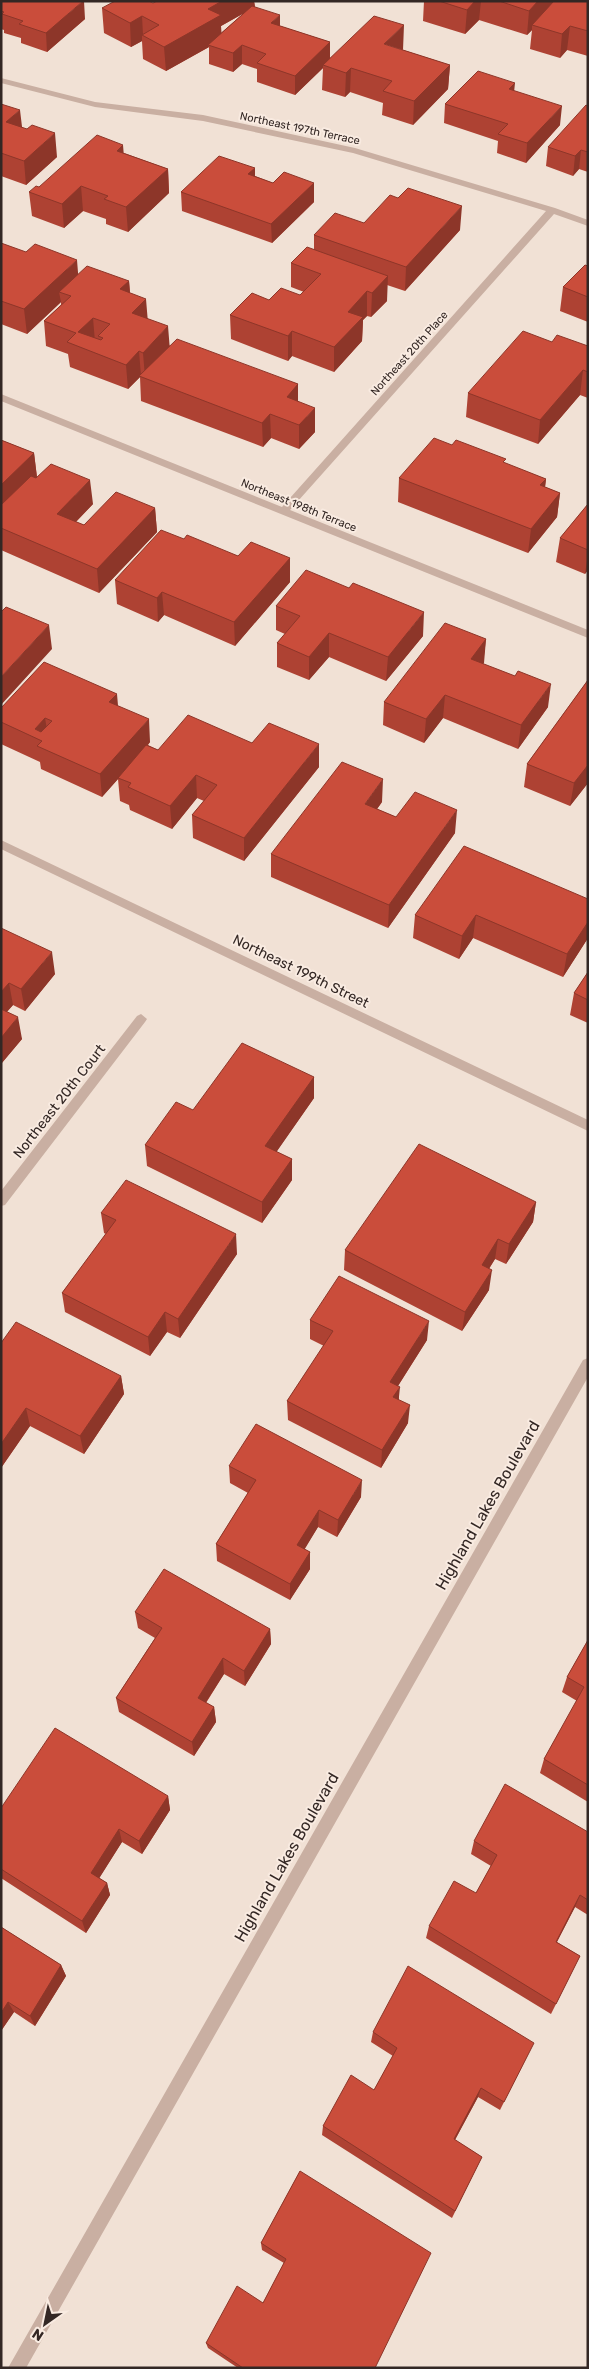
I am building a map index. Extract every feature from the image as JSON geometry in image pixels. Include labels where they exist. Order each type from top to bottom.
[{"type":"street","name":"Northeast 197th Terrace","points":[[1,80],[95,104],[203,118],[355,151],[552,210],[588,223]]},
{"type":"street","name":"Northeast 20th Place","points":[[282,512],[552,210]]},
{"type":"street","name":"Northeast 198th Terrace","points":[[1,397],[588,634]]},
{"type":"street","name":"Northeast 199th Street","points":[[1,844],[588,1126]]},
{"type":"street","name":"Northeast 20th Court","points":[[1,1201],[141,1019]]},
{"type":"street","name":"Highland Lakes Boulevard","points":[[16,2368],[588,1364]]},
{"type":"building","points":[[1,1],[83,1],[46,33],[19,24],[23,21],[2,14],[4,12],[1,11]]},
{"type":"building","points":[[115,1],[149,1],[153,3],[157,1],[222,1],[208,9],[221,15],[164,47],[142,35],[159,25],[142,16],[130,23],[102,8]]},
{"type":"building","points":[[439,1],[475,1],[467,10]]},
{"type":"building","points":[[499,1],[538,1],[529,11]]},
{"type":"building","points":[[554,1],[588,1],[588,31],[570,26],[562,34],[532,25]]},
{"type":"building","points":[[252,6],[280,15],[271,23],[330,42],[295,76],[257,63],[266,54],[242,45],[233,53],[208,45]]},
{"type":"building","points":[[374,16],[404,25],[384,44],[450,65],[414,101],[383,91],[392,81],[351,68],[346,73],[323,65]]},
{"type":"building","points":[[478,71],[515,83],[509,89],[562,106],[527,143],[498,134],[508,124],[445,104]]},
{"type":"building","points":[[1,104],[20,110],[6,122],[27,129],[32,125],[55,133],[24,161],[1,153]]},
{"type":"building","points":[[586,105],[588,106],[588,152],[581,150],[575,156],[548,147]]},
{"type":"building","points":[[97,135],[123,145],[117,151],[168,169],[126,207],[104,199],[108,196],[81,186],[62,204],[29,192],[36,186],[39,187]]},
{"type":"building","points":[[219,156],[255,168],[248,174],[273,183],[284,172],[314,183],[271,224],[181,192]]},
{"type":"building","points":[[408,188],[462,206],[406,267],[314,235],[335,213],[364,223],[390,195],[398,198]]},
{"type":"building","points":[[1,243],[26,252],[35,244],[77,260],[24,309],[1,301]]},
{"type":"building","points":[[307,247],[388,276],[372,293],[367,291],[348,312],[363,317],[334,347],[292,331],[288,336],[230,315],[252,293],[269,300],[281,288],[300,295],[321,274],[291,263]]},
{"type":"building","points":[[585,265],[588,266],[588,297],[563,287]]},
{"type":"building","points":[[87,266],[129,281],[120,289],[146,299],[132,313],[168,326],[143,353],[139,351],[126,365],[67,342],[76,333],[44,321],[71,296],[59,292]],"holes":[[[93,318],[110,324],[98,336],[103,338],[101,340],[78,332]]]},
{"type":"building","points":[[523,331],[552,342],[557,335],[588,346],[588,372],[583,370],[540,420],[468,393]]},
{"type":"building","points":[[177,339],[298,384],[287,397],[315,408],[299,425],[270,414],[262,423],[139,376]]},
{"type":"building","points":[[434,438],[452,445],[456,440],[506,459],[503,462],[546,479],[540,485],[560,493],[531,529],[399,478]]},
{"type":"building","points":[[1,440],[34,453],[1,485]]},
{"type":"building","points":[[51,464],[90,480],[57,514],[84,525],[116,492],[155,508],[97,569],[1,528],[1,505],[31,476],[36,478]]},
{"type":"building","points":[[588,504],[588,550],[560,538]]},
{"type":"building","points":[[161,530],[184,539],[187,535],[238,556],[251,542],[290,558],[234,622],[162,592],[157,598],[115,580]]},
{"type":"building","points":[[306,570],[349,588],[353,583],[424,612],[388,657],[329,633],[309,657],[277,643],[300,616],[276,606]]},
{"type":"building","points":[[6,607],[49,625],[1,677],[1,612]]},
{"type":"building","points":[[445,623],[486,639],[471,659],[515,676],[518,671],[551,684],[521,725],[445,695],[426,719],[384,702]]},
{"type":"building","points":[[44,662],[117,694],[109,702],[149,719],[100,774],[37,746],[42,741],[1,722],[1,708]],"holes":[[[45,718],[52,721],[41,732],[35,729]]]},
{"type":"building","points":[[588,680],[588,765],[574,783],[527,764]]},
{"type":"building","points":[[188,715],[252,743],[269,723],[319,744],[244,838],[192,815],[217,785],[196,775],[170,806],[128,787],[131,783],[118,778],[146,745],[158,750]]},
{"type":"building","points":[[342,762],[383,779],[365,804],[396,817],[415,792],[457,810],[389,905],[271,854]]},
{"type":"building","points":[[464,846],[588,899],[588,922],[567,954],[476,915],[462,936],[415,915]]},
{"type":"building","points":[[1,928],[52,952],[21,989],[9,983],[1,992]]},
{"type":"building","points":[[588,972],[588,1000],[574,993]]},
{"type":"building","points":[[1,1009],[18,1017],[1,1038]]},
{"type":"building","points":[[242,1043],[314,1077],[265,1146],[292,1159],[262,1202],[145,1145],[176,1102],[193,1110]]},
{"type":"building","points":[[419,1144],[536,1202],[509,1244],[498,1239],[482,1265],[492,1270],[465,1312],[345,1250]]},
{"type":"building","points":[[126,1180],[236,1234],[178,1319],[165,1312],[148,1337],[62,1293],[116,1220],[101,1213]]},
{"type":"building","points":[[339,1276],[429,1321],[390,1382],[400,1387],[393,1397],[410,1405],[382,1450],[287,1401],[333,1331],[310,1320]]},
{"type":"building","points":[[16,1322],[121,1376],[80,1436],[26,1408],[1,1444],[1,1343]]},
{"type":"building","points":[[256,1424],[362,1480],[338,1520],[319,1510],[297,1545],[310,1552],[290,1584],[216,1544],[256,1480],[229,1466]]},
{"type":"building","points":[[164,1569],[270,1629],[244,1671],[223,1658],[198,1698],[214,1707],[192,1742],[116,1698],[162,1628],[135,1612]]},
{"type":"building","points":[[588,1640],[588,1785],[544,1759],[584,1687],[567,1677]]},
{"type":"building","points":[[55,1728],[168,1796],[139,1841],[119,1829],[91,1873],[107,1883],[82,1921],[1,1869],[1,1808]]},
{"type":"building","points":[[505,1784],[588,1832],[588,1900],[580,1895],[556,1942],[580,1956],[556,2004],[429,1926],[454,1881],[476,1893],[497,1855],[474,1841]]},
{"type":"building","points":[[1,1927],[61,1965],[30,2016],[8,2002],[1,2013]]},
{"type":"building","points":[[408,1966],[534,2043],[504,2102],[481,2088],[454,2139],[482,2157],[455,2211],[323,2126],[351,2075],[374,2090],[397,2048],[373,2032]]},
{"type":"building","points":[[300,2171],[431,2253],[375,2368],[243,2368],[206,2343],[237,2286],[263,2303],[286,2259],[261,2243]]}]
